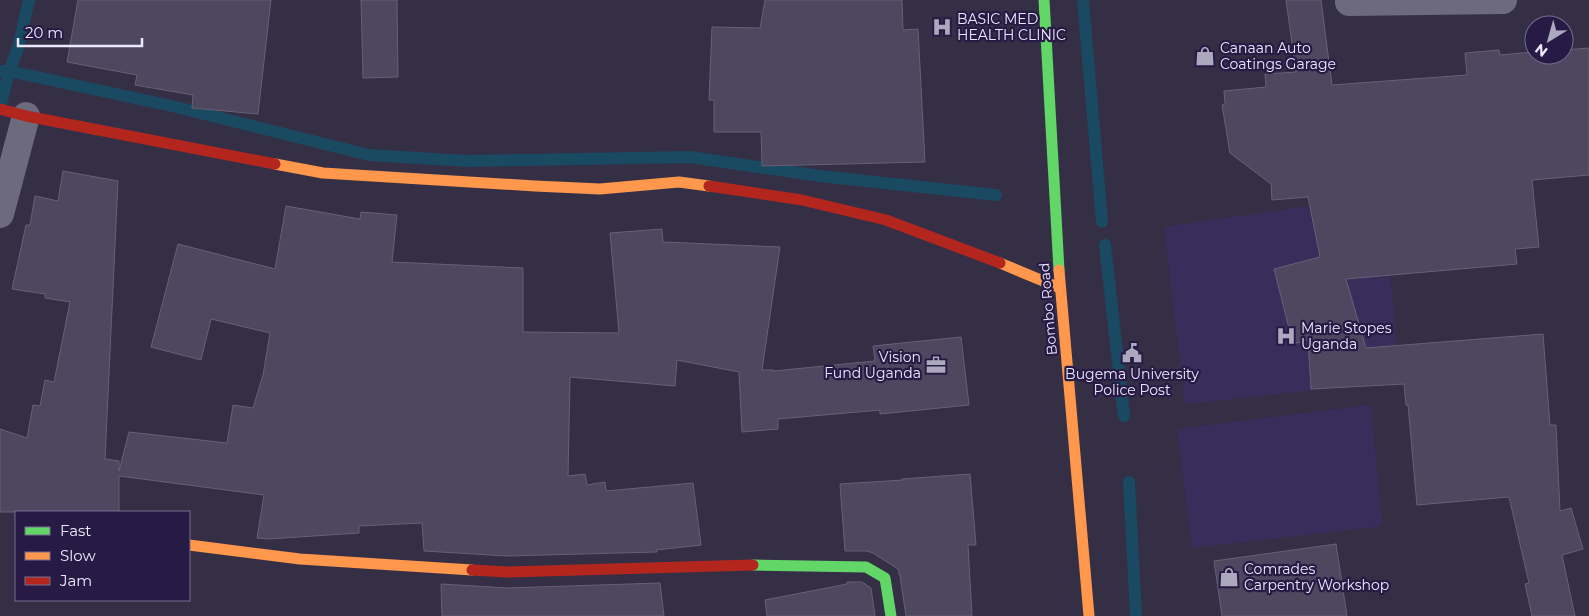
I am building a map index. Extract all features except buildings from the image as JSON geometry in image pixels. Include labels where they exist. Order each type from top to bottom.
[{"type":"street","name":"Bombo Road","points":[[1044,0],[1060,288],[1089,616]]},
{"type":"street","points":[[1349,2],[1503,0]]},
{"type":"street","points":[[0,214],[12,112],[323,173],[535,186],[600,188],[679,182],[802,200],[886,220],[969,250],[1060,288]]},
{"type":"street","points":[[190,545],[300,559],[508,572],[777,564],[866,567],[885,578],[891,616]]},
{"type":"shaded area","name":"Marie Stopes Uganda","points":[[1378,196],[1392,291],[1399,381],[1185,404],[1164,227]]},
{"type":"shaded area","points":[[1371,405],[1382,526],[1192,548],[1177,429]]},
{"type":"waterway","points":[[0,108],[9,71],[18,48],[29,0]]},
{"type":"waterway","points":[[1083,0],[1102,222]]},
{"type":"waterway","points":[[0,71],[9,71],[172,106],[369,155],[468,161],[690,157],[820,176],[996,195]]},
{"type":"waterway","points":[[1105,245],[1124,416]]},
{"type":"waterway","points":[[1129,482],[1136,616]]},
{"type":"traffic: fast","points":[[1044,0],[1059,270]]},
{"type":"traffic: fast","points":[[753,565],[866,567],[885,578],[891,616]]},
{"type":"traffic: slow","points":[[275,164],[323,173],[535,186],[600,189],[679,182],[709,186]]},
{"type":"traffic: slow","points":[[1000,263],[1060,288]]},
{"type":"traffic: slow","points":[[1059,270],[1089,616]]},
{"type":"traffic: slow","points":[[190,545],[300,559],[472,570]]},
{"type":"traffic: jam","points":[[0,109],[26,116],[275,164]]},
{"type":"traffic: jam","points":[[709,186],[802,200],[886,220],[1000,263]]},
{"type":"traffic: jam","points":[[472,570],[507,572],[753,565]]},
{"type":"place","name":"BASIC MED HEALTH CLINIC","points":[[942,27]]},
{"type":"place","name":"Canaan Auto Coatings Garage","points":[[1205,56]]},
{"type":"place","name":"Marie Stopes Uganda","points":[[1286,336]]},
{"type":"place","name":"Bugema University Police Post","points":[[1132,353]]},
{"type":"place","name":"Vision Fund Uganda","points":[[936,365]]},
{"type":"place","name":"Comrades Carpentry Workshop","points":[[1229,577]]}]
